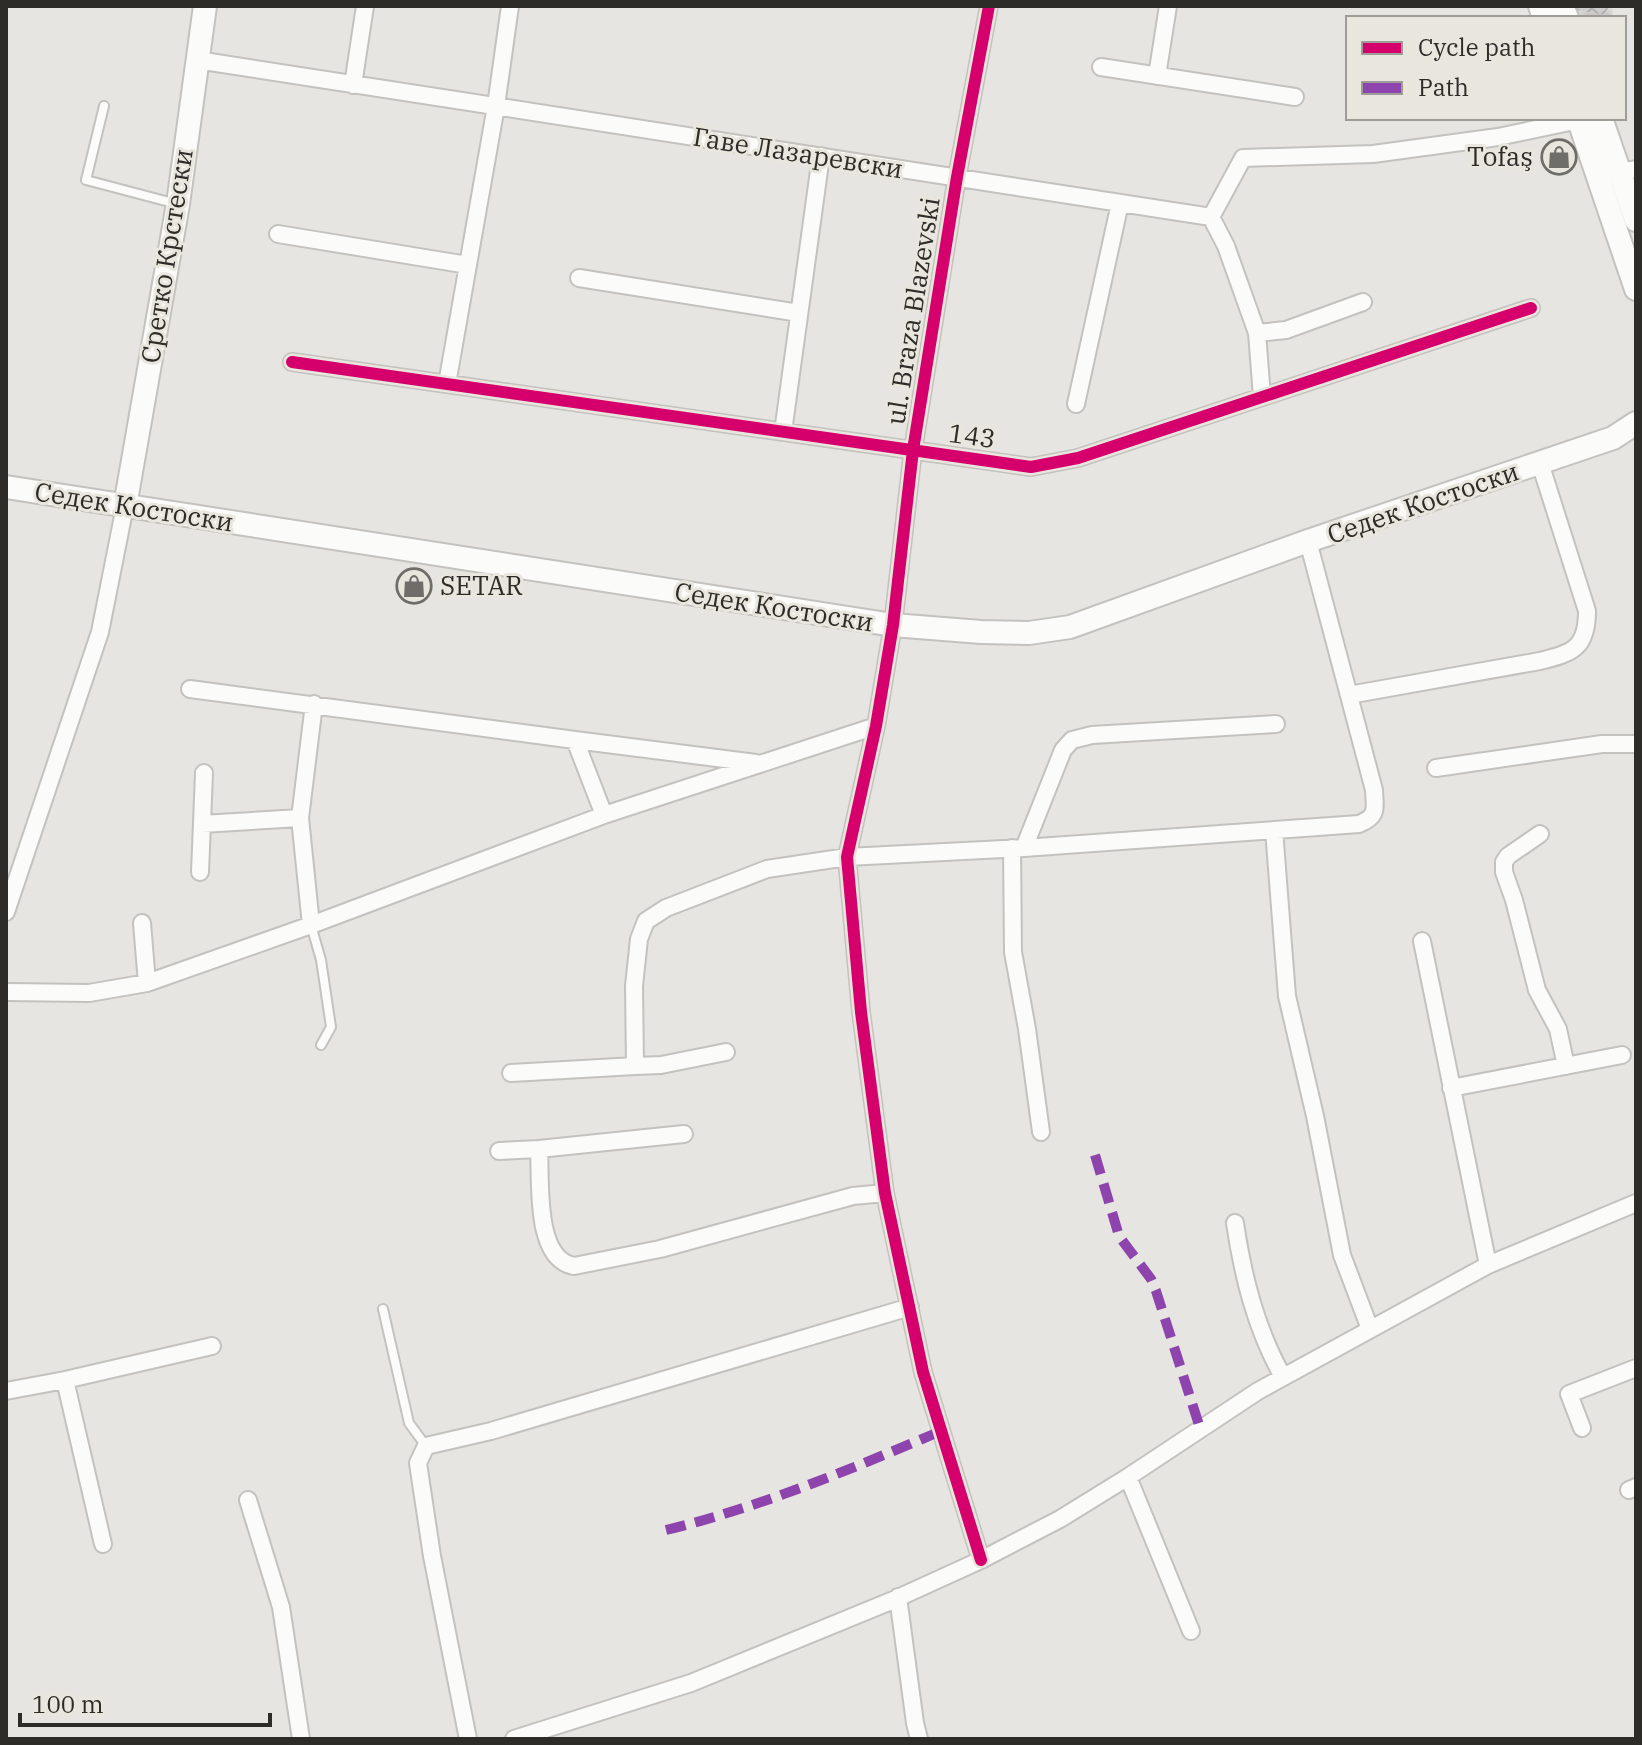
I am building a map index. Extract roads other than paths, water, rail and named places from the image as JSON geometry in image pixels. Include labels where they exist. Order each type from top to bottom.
[{"type":"main road","name":"Сретко Крстески","points":[[125,506],[178,204],[205,6]]},
{"type":"main road","points":[[1586,120],[1636,289]]},
{"type":"main road","points":[[1587,120],[1628,171],[1636,220]]},
{"type":"main road","points":[[1613,438],[1636,423]]},
{"type":"main road","points":[[1613,438],[1636,440]]},
{"type":"main road","name":"Седек Костоски","points":[[6,487],[893,625],[1029,633],[1070,627],[1308,541],[1613,438]]},
{"type":"street","points":[[353,85],[365,6]]},
{"type":"street","points":[[447,384],[496,106],[510,6]]},
{"type":"street","name":"ul. Braza Blazevski","points":[[981,1560],[923,1372],[885,1193],[861,1012],[847,857],[876,726],[893,625],[913,450],[957,177],[989,6]]},
{"type":"street","points":[[1157,76],[1168,6]]},
{"type":"street","name":"Гаве Лазаревски","points":[[197,60],[1211,217]]},
{"type":"street","points":[[1101,67],[1295,97]]},
{"type":"street","points":[[1262,397],[1257,333],[1226,246],[1211,217],[1243,158],[1373,154],[1498,137],[1581,120]]},
{"type":"street","points":[[783,432],[821,156]]},
{"type":"street","points":[[1076,404],[1120,203]]},
{"type":"street","points":[[278,234],[468,265]]},
{"type":"street","points":[[579,278],[799,313]]},
{"type":"street","points":[[1257,333],[1286,330],[1363,302]]},
{"type":"street","name":"143","points":[[292,362],[1031,467],[1078,458],[1531,308]]},
{"type":"street","points":[[1349,695],[1563,656],[1583,640],[1587,630],[1587,611],[1540,463]]},
{"type":"street","points":[[6,912],[100,632],[125,506]]},
{"type":"street","points":[[635,1066],[634,986],[639,939],[646,921],[666,908],[767,869],[847,857],[1359,824],[1371,819],[1375,811],[1374,790],[1308,541]]},
{"type":"street","points":[[190,689],[762,763]]},
{"type":"street","points":[[311,925],[300,818],[314,704]]},
{"type":"street","points":[[1041,1132],[1013,952],[1018,848],[1063,750],[1072,740],[1092,735],[1276,724]]},
{"type":"street","points":[[6,992],[89,993],[147,983],[604,815],[876,726]]},
{"type":"street","points":[[575,740],[604,815]]},
{"type":"street","points":[[1436,768],[1602,744],[1636,745]]},
{"type":"street","points":[[703,782],[705,757]]},
{"type":"street","points":[[200,872],[204,773]]},
{"type":"street","points":[[202,824],[300,818]]},
{"type":"street","points":[[1274,830],[1287,996],[1315,1116],[1342,1255],[1370,1329]]},
{"type":"street","points":[[1540,834],[1508,856],[1504,862],[1504,872],[1537,990],[1558,1029],[1566,1066]]},
{"type":"street","points":[[142,923],[147,983]]},
{"type":"street","points":[[1422,941],[1488,1265]]},
{"type":"street","points":[[511,1073],[661,1065],[726,1052]]},
{"type":"street","points":[[1451,1088],[1622,1055]]},
{"type":"street","points":[[499,1151],[684,1134]]},
{"type":"street","points":[[539,1149],[546,1238],[556,1258],[563,1264],[574,1266],[685,1243],[853,1196],[885,1193]]},
{"type":"street","points":[[520,1738],[691,1683],[981,1560],[1060,1519],[1283,1377],[1370,1329],[1488,1265],[1636,1203]]},
{"type":"street","points":[[1235,1223],[1241,1265],[1256,1318],[1283,1377]]},
{"type":"street","points":[[468,1739],[420,1479],[418,1463],[426,1446],[491,1431],[910,1307]]},
{"type":"street","points":[[6,1391],[212,1346]]},
{"type":"street","points":[[1582,1428],[1569,1394],[1636,1368]]},
{"type":"street","points":[[65,1380],[103,1544]]},
{"type":"street","points":[[1128,1477],[1191,1631]]},
{"type":"street","points":[[248,1500],[281,1607],[301,1739]]},
{"type":"street","points":[[898,1597],[919,1739]]},
{"type":"lane","points":[[104,106],[86,180],[178,204]]},
{"type":"lane","points":[[311,925],[321,960],[331,1027],[321,1045]]},
{"type":"lane","points":[[383,1309],[409,1423],[426,1446]]},
{"type":"place","name":"Tofaş","points":[[1559,157]]},
{"type":"place","name":"SETAR","points":[[414,586]]}]
